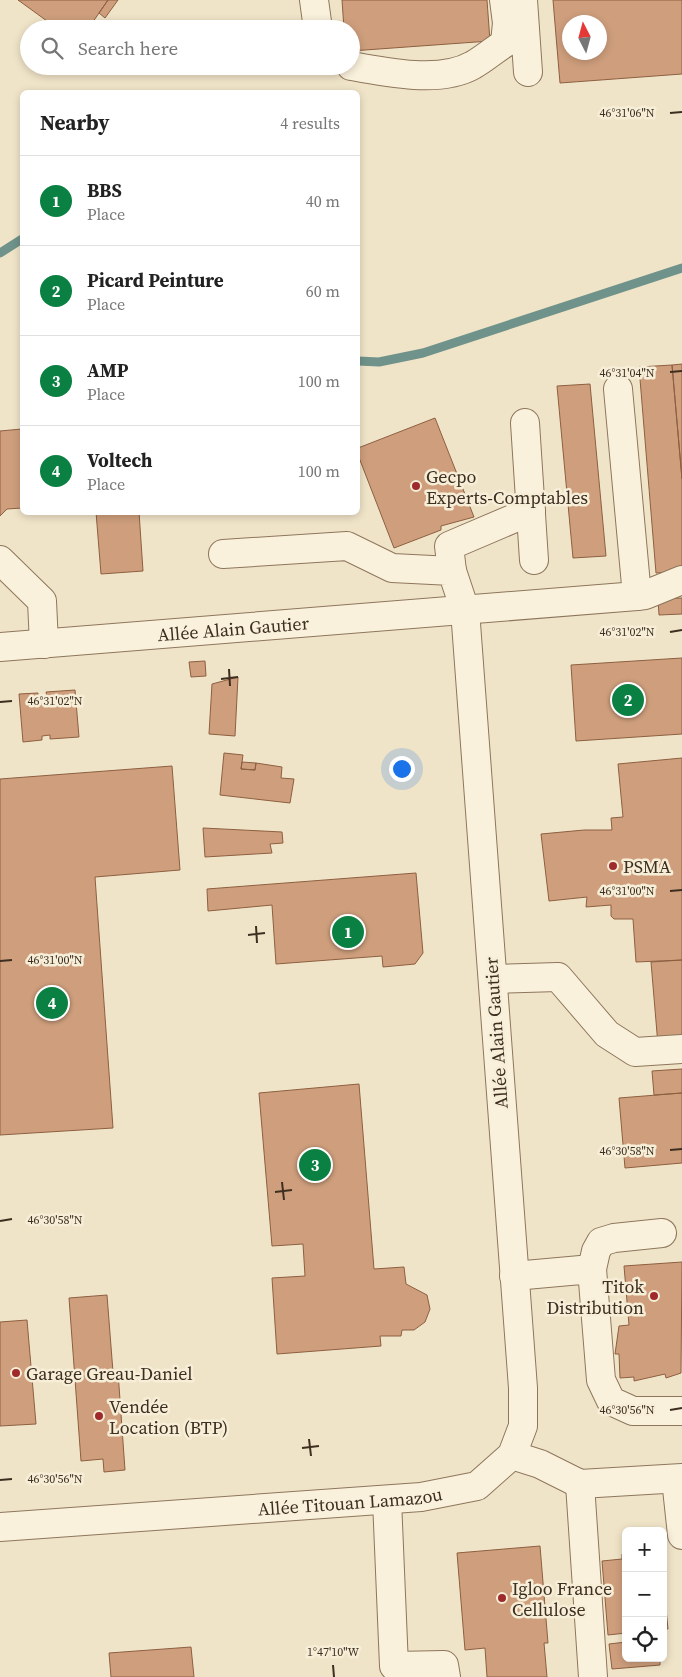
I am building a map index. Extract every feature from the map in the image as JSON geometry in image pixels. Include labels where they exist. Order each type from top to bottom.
[{"type":"street","points":[[314,0],[317,20]]},
{"type":"street","points":[[360,68],[386,72],[436,76],[472,66],[505,42],[504,0]]},
{"type":"street","points":[[523,0],[528,72]]},
{"type":"street","points":[[618,389],[641,595]]},
{"type":"street","points":[[525,423],[534,560]]},
{"type":"street","points":[[465,610],[452,571],[449,546],[531,511]]},
{"type":"street","points":[[223,554],[347,546],[392,568],[452,571]]},
{"type":"street","points":[[0,560],[42,602],[44,644]]},
{"type":"street","name":"Allée Alain Gautier","points":[[0,647],[641,595],[682,580]]},
{"type":"street","name":"Allée Alain Gautier","points":[[465,610],[523,1388],[523,1426],[512,1455]]},
{"type":"street","points":[[492,979],[558,977],[607,1034],[635,1052],[682,1049]]},
{"type":"street","points":[[662,1233],[614,1238],[601,1242],[596,1251],[592,1269],[601,1380],[611,1401],[633,1411],[682,1411]]},
{"type":"street","points":[[514,1276],[592,1269]]},
{"type":"street","points":[[512,1455],[540,1464],[580,1484],[679,1479],[682,1536]]},
{"type":"street","name":"Allée Titouan Lamazou","points":[[0,1527],[421,1497],[477,1486],[512,1455]]},
{"type":"street","points":[[580,1484],[593,1677]]},
{"type":"street","points":[[387,1500],[394,1666],[444,1665],[446,1677]]},
{"type":"building","points":[[18,0],[108,0],[94,20],[46,20]]},
{"type":"building","points":[[108,0],[118,0],[105,18],[99,13]]},
{"type":"building","points":[[342,0],[487,0],[490,41],[360,50],[360,20],[343,20]]},
{"type":"building","points":[[553,0],[682,0],[682,74],[560,83]]},
{"type":"building","points":[[682,364],[682,479],[672,365]]},
{"type":"building","points":[[672,365],[682,479],[682,571],[656,573],[639,367]]},
{"type":"building","points":[[590,384],[606,556],[573,558],[557,386]]},
{"type":"building","name":"Gecpo Experts-Comptables","points":[[435,418],[474,517],[441,526],[441,530],[394,548],[360,460],[360,447]]},
{"type":"building","points":[[20,429],[20,508],[7,509],[0,516],[0,431]]},
{"type":"building","points":[[96,515],[139,515],[143,571],[101,574]]},
{"type":"building","points":[[682,598],[682,614],[659,615],[658,599]]},
{"type":"building","points":[[682,658],[682,734],[576,741],[571,665]]},
{"type":"building","points":[[205,661],[206,676],[191,677],[189,662]]},
{"type":"building","points":[[238,677],[235,736],[209,734],[212,684]]},
{"type":"building","points":[[75,690],[79,737],[50,739],[50,735],[42,736],[42,740],[23,742],[19,694],[38,693],[38,697],[47,696],[46,692]]},
{"type":"building","points":[[224,753],[243,755],[241,769],[255,770],[256,763],[282,767],[281,778],[294,779],[290,803],[220,795]]},
{"type":"building","name":"PSMA","points":[[682,758],[682,960],[636,962],[633,919],[614,919],[611,916],[611,905],[586,907],[587,897],[549,901],[541,834],[584,830],[612,830],[611,818],[623,817],[618,764]]},
{"type":"building","points":[[242,762],[256,763],[255,770],[241,769]]},
{"type":"building","points":[[172,766],[180,870],[95,877],[113,1128],[0,1135],[0,779]]},
{"type":"building","points":[[203,828],[282,832],[283,843],[270,844],[272,853],[205,857]]},
{"type":"building","points":[[416,873],[423,953],[415,964],[383,967],[382,956],[276,964],[272,905],[208,911],[207,889]]},
{"type":"building","points":[[682,960],[682,1043],[658,1045],[651,962]]},
{"type":"building","points":[[682,1069],[682,1093],[654,1095],[652,1071]]},
{"type":"building","points":[[359,1084],[374,1269],[404,1267],[406,1284],[427,1295],[430,1309],[425,1322],[414,1330],[402,1330],[401,1336],[380,1336],[381,1346],[277,1354],[272,1278],[305,1276],[303,1244],[272,1246],[259,1093]]},
{"type":"building","points":[[682,1093],[682,1163],[625,1168],[619,1098]]},
{"type":"building","name":"Titok Distribution","points":[[682,1262],[681,1373],[666,1378],[665,1374],[634,1381],[634,1377],[620,1378],[619,1354],[615,1354],[619,1326],[629,1325],[624,1266]]},
{"type":"building","name":"Vendée Location (BTP)","points":[[107,1295],[113,1372],[118,1372],[125,1470],[104,1472],[103,1459],[81,1461],[69,1298]]},
{"type":"building","name":"Garage Greau-Daniel","points":[[27,1320],[36,1424],[0,1426],[0,1322]]},
{"type":"building","name":"Igloo France Cellulose","points":[[540,1546],[548,1643],[544,1643],[547,1677],[487,1677],[485,1648],[465,1650],[457,1553]]},
{"type":"building","points":[[622,1559],[622,1633],[608,1635],[602,1561]]},
{"type":"building","points":[[622,1642],[622,1662],[660,1662],[660,1665],[612,1669],[609,1644]]},
{"type":"building","points":[[191,1647],[194,1677],[111,1677],[109,1653]]},
{"type":"waterway","points":[[0,253],[20,240]]},
{"type":"waterway","points":[[360,361],[379,362],[423,353],[682,268]]},
{"type":"place","name":"Gecpo Experts-Comptables","points":[[416,486]]},
{"type":"place","name":"Picard Peinture","points":[[628,700]]},
{"type":"place","name":"PSMA","points":[[613,866]]},
{"type":"place","name":"BBS","points":[[348,932]]},
{"type":"place","name":"Voltech","points":[[52,1003]]},
{"type":"place","name":"AMP","points":[[315,1165]]},
{"type":"place","name":"Titok Distribution","points":[[654,1296]]},
{"type":"place","name":"Garage Greau-Daniel","points":[[16,1373]]},
{"type":"place","name":"Vendée Location (BTP)","points":[[99,1416]]},
{"type":"place","name":"Igloo France Cellulose","points":[[502,1598]]}]
